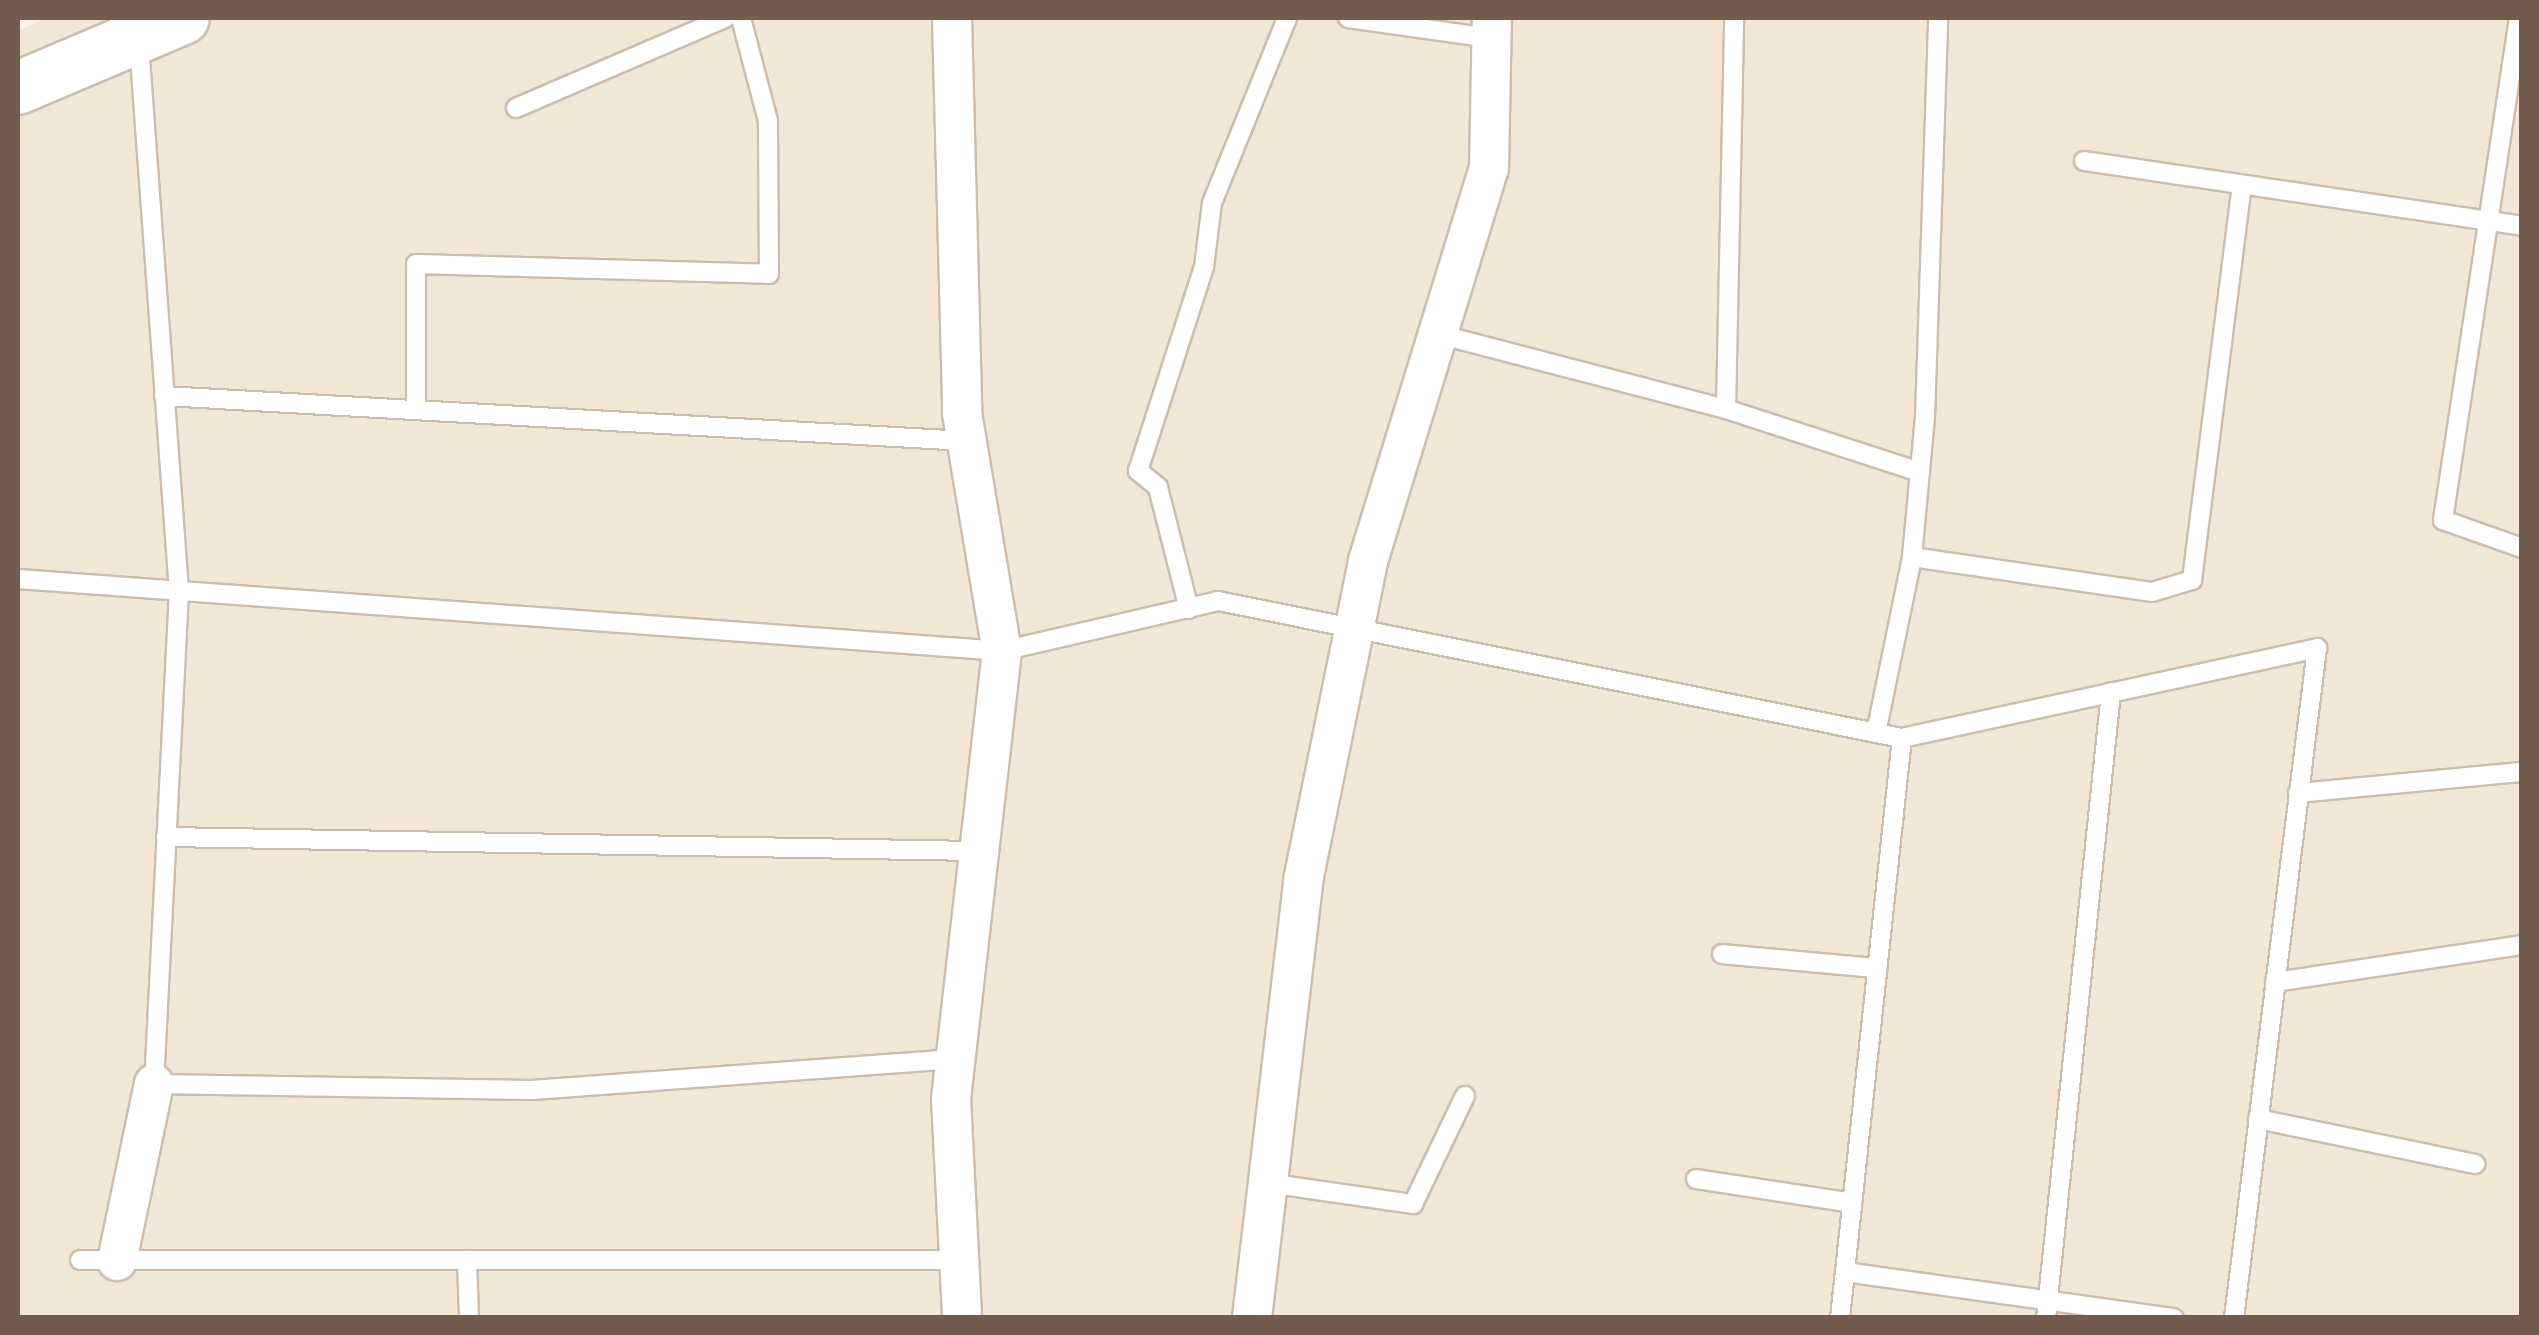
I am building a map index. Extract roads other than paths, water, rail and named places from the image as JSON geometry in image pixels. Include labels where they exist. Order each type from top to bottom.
[{"type":"street","points":[[952,18],[966,441],[1002,651],[955,1059],[962,1318]]},
{"type":"street","points":[[18,88],[161,27]]},
{"type":"street","points":[[1252,1318],[1303,880],[1353,632],[1489,168],[1492,28]]},
{"type":"street","points":[[99,1260],[154,1084]]},
{"type":"lane","points":[[516,108],[725,18]]},
{"type":"lane","points":[[416,410],[416,264],[769,274],[768,122],[741,18]]},
{"type":"lane","points":[[1189,610],[1158,487],[1138,471],[1204,267],[1212,204],[1288,18]]},
{"type":"lane","points":[[1348,18],[1492,28]]},
{"type":"lane","points":[[1726,409],[1734,18]]},
{"type":"lane","points":[[1876,732],[1912,558],[1920,472],[1938,18]]},
{"type":"lane","points":[[2520,18],[2442,520],[2522,548]]},
{"type":"lane","points":[[161,27],[164,396],[179,591],[154,1084],[532,1090],[955,1059]]},
{"type":"lane","points":[[2084,161],[2522,226]]},
{"type":"lane","points":[[1912,558],[2152,592],[2192,580],[2242,185]]},
{"type":"lane","points":[[1438,334],[1726,409],[1920,472]]},
{"type":"lane","points":[[164,396],[966,441]]},
{"type":"lane","points":[[18,579],[1002,651],[1218,601],[1353,632],[1902,738],[2317,648],[2234,1318]]},
{"type":"lane","points":[[2047,1309],[2111,692]]},
{"type":"lane","points":[[1840,1318],[1902,738]]},
{"type":"lane","points":[[2298,794],[2522,772]]},
{"type":"lane","points":[[166,837],[979,851]]},
{"type":"lane","points":[[2275,982],[2522,945]]},
{"type":"lane","points":[[1722,954],[1877,968]]},
{"type":"lane","points":[[1266,1183],[1413,1204],[1465,1096]]},
{"type":"lane","points":[[2258,1119],[2475,1164]]},
{"type":"lane","points":[[1696,1179],[1852,1202]]},
{"type":"lane","points":[[99,1260],[959,1260]]},
{"type":"lane","points":[[467,1260],[469,1318]]},
{"type":"lane","points":[[1845,1272],[2047,1309],[2174,1318]]}]
